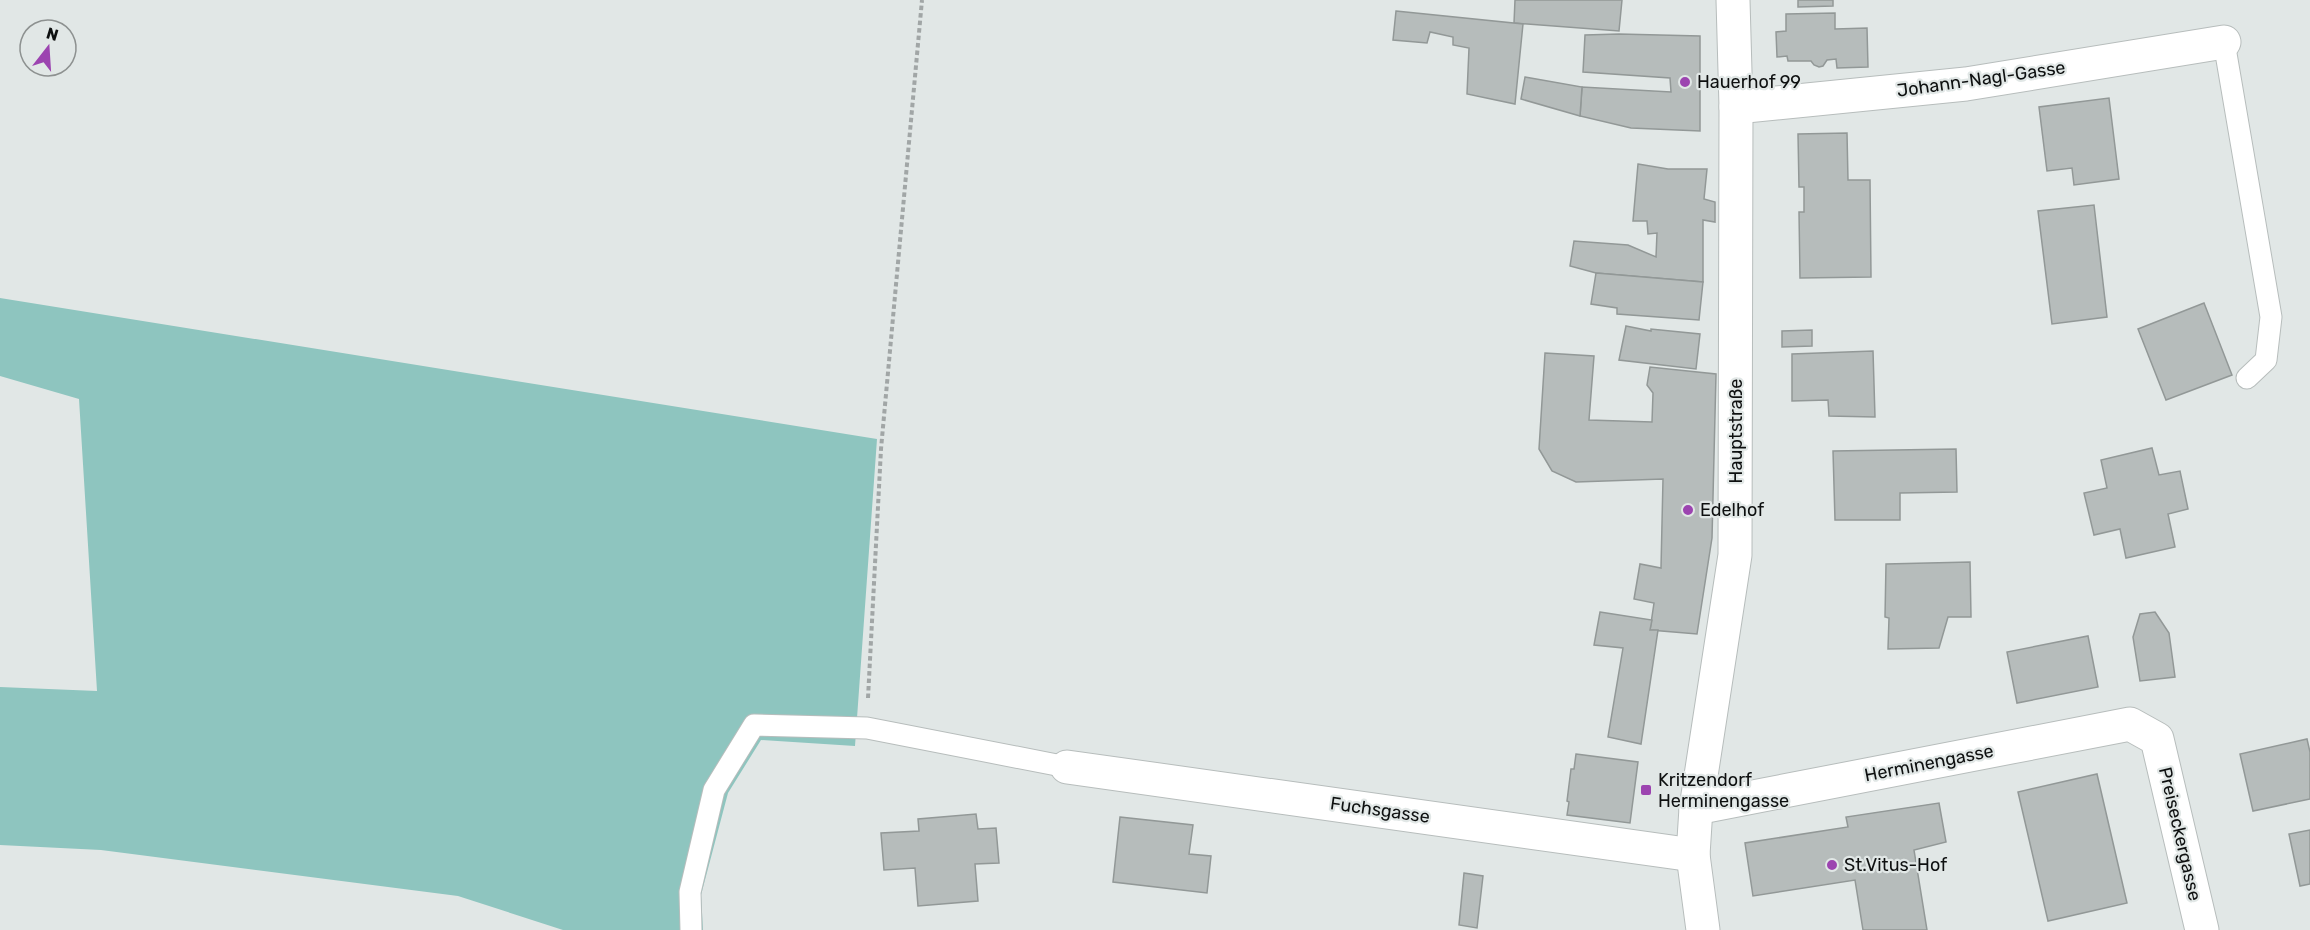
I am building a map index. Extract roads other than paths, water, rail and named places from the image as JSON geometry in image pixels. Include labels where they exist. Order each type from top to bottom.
[{"type":"street","name":"Hauptstraße","points":[[1703,930],[1694,855],[1696,808],[1735,555],[1736,107],[1733,0]]},
{"type":"street","name":"Johann-Nagl-Gasse","points":[[1736,107],[1966,84],[2224,42]]},
{"type":"street","name":"Herminengasse","points":[[1696,808],[2130,724],[2157,739]]},
{"type":"street","name":"Preiseckergasse","points":[[2157,739],[2202,930]]},
{"type":"street","name":"Fuchsgasse","points":[[1066,766],[1694,855]]},
{"type":"lane","points":[[2224,42],[2271,316],[2266,360],[2247,378]]},
{"type":"lane","points":[[691,930],[690,892],[714,790],[754,725],[867,728],[1066,766]]},
{"type":"place","name":"Hauerhof 99","points":[[1685,82]]},
{"type":"place","name":"Edelhof","points":[[1688,510]]},
{"type":"place","name":"Kritzendorf Herminengasse","points":[[1646,790]]},
{"type":"place","name":"St.Vitus-Hof","points":[[1832,865]]}]
